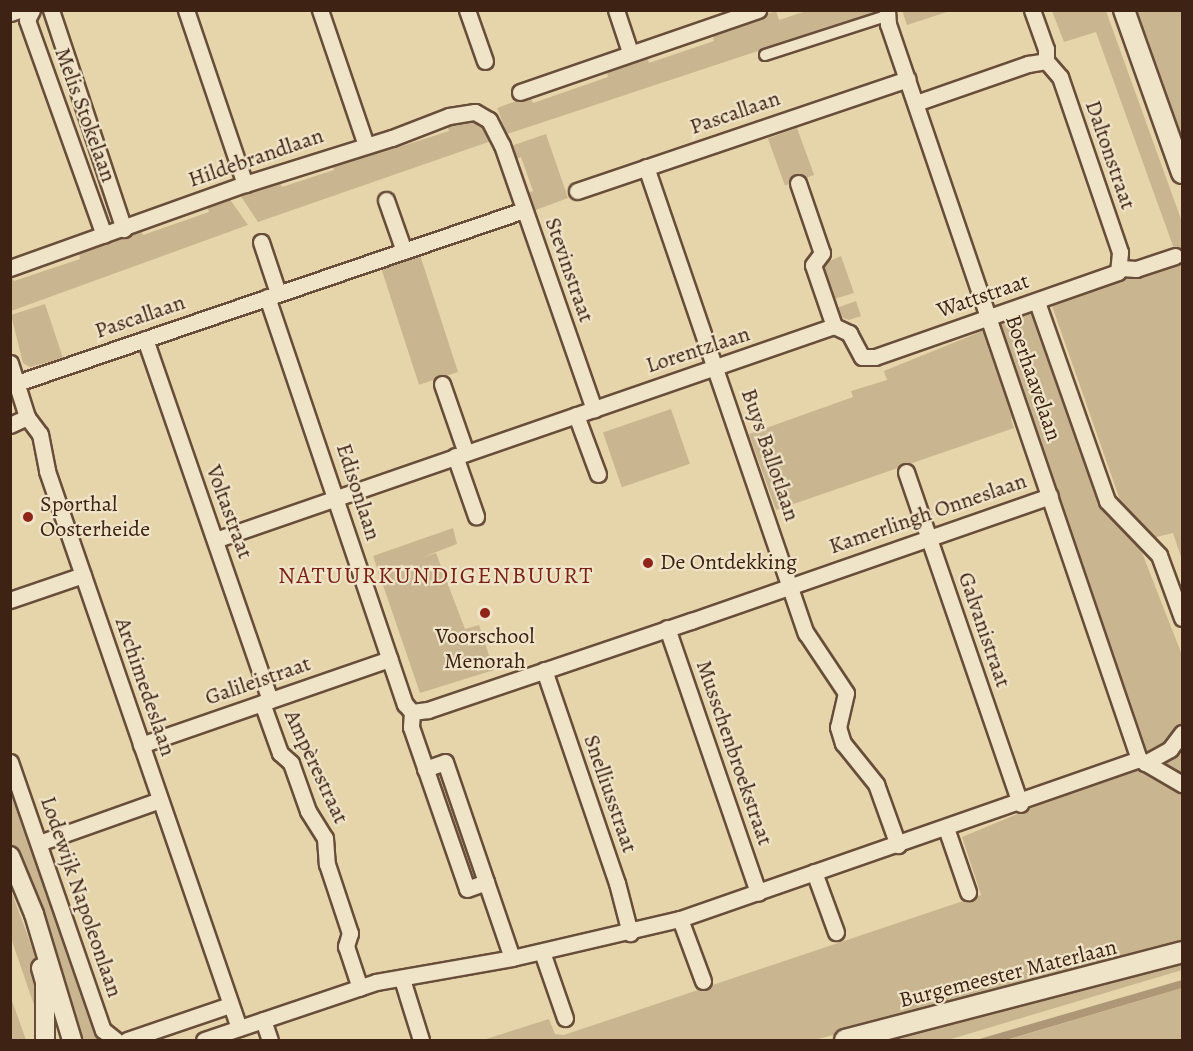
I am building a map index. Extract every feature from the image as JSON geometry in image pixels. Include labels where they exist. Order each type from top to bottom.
[{"type":"main road","points":[[1124,10],[1182,173]]},
{"type":"main road","name":"Burgemeester Materlaan","points":[[845,1041],[1182,952]]},
{"type":"street","points":[[10,13],[19,10]]},
{"type":"street","name":"Melis Stokelaan","points":[[32,10],[27,20],[104,235]]},
{"type":"street","name":"Melis Stokelaan","points":[[51,10],[124,229]]},
{"type":"street","points":[[186,10],[245,184]]},
{"type":"street","points":[[320,10],[366,145]]},
{"type":"street","points":[[467,10],[485,61]]},
{"type":"street","points":[[616,10],[630,52]]},
{"type":"street","name":"Daltonstraat","points":[[1032,10],[1046,49],[1046,61],[1060,76],[1120,252],[1119,270]]},
{"type":"street","points":[[520,92],[753,11]]},
{"type":"street","points":[[765,55],[887,13]]},
{"type":"street","name":"Boerhaavelaan","points":[[887,13],[1142,761]]},
{"type":"street","points":[[916,103],[1046,61]]},
{"type":"street","name":"Pascallaan","points":[[577,191],[908,79]]},
{"type":"street","name":"Hildebrandlaan","points":[[10,268],[245,184],[449,116],[475,112],[489,120],[502,145]]},
{"type":"street","name":"Stevinstraat","points":[[502,145],[594,410]]},
{"type":"street","name":"Buys Ballotlaan","points":[[646,167],[806,633],[846,693],[838,727],[841,735],[876,784],[897,844]]},
{"type":"street","points":[[798,183],[822,253],[813,264],[834,326]]},
{"type":"street","points":[[386,200],[404,251]]},
{"type":"street","name":"Pascallaan","points":[[17,383],[524,210]]},
{"type":"street","points":[[261,242],[273,295]]},
{"type":"street","points":[[1119,270],[1136,268],[1175,255]]},
{"type":"street","name":"Wattstraat","points":[[834,326],[849,333],[862,357],[875,357],[1037,302],[1119,270]]},
{"type":"street","name":"Edisonlaan","points":[[273,295],[336,498],[405,704],[412,712],[411,727],[467,889],[486,882]]},
{"type":"street","name":"Boerhaavelaan","points":[[1037,302],[1107,501],[1159,555],[1182,618]]},
{"type":"street","name":"Lorentzlaan","points":[[215,540],[834,326]]},
{"type":"street","name":"Voltastraat","points":[[145,339],[215,540],[266,702]]},
{"type":"street","name":"Archimedeslaan","points":[[10,363],[27,417],[40,434],[46,471],[239,1028]]},
{"type":"street","points":[[442,384],[476,516]]},
{"type":"street","points":[[576,416],[598,474]]},
{"type":"street","points":[[10,425],[27,417]]},
{"type":"street","name":"Galvanistraat","points":[[906,472],[1020,804]]},
{"type":"street","name":"Kamerlingh Onneslaan","points":[[412,712],[428,711],[1050,496]]},
{"type":"street","points":[[10,600],[83,575]]},
{"type":"street","name":"Musschenbroekstraat","points":[[667,628],[758,892]]},
{"type":"street","name":"Galileistraat","points":[[141,745],[390,659]]},
{"type":"street","name":"Snelliusstraat","points":[[544,670],[617,883],[630,933]]},
{"type":"street","name":"Ampèrestraat","points":[[266,702],[280,753],[291,763],[308,811],[325,838],[327,864],[350,933],[346,946],[360,988]]},
{"type":"street","points":[[204,1041],[360,988],[542,952],[630,933],[680,919],[1142,761],[1170,749],[1182,733]]},
{"type":"street","points":[[1142,761],[1182,784]]},
{"type":"street","name":"Lodewijk Napoleonlaan","points":[[10,762],[103,1030],[116,1041]]},
{"type":"street","points":[[425,769],[445,762],[512,958]]},
{"type":"street","points":[[39,843],[160,800]]},
{"type":"street","points":[[946,828],[968,892]]},
{"type":"street","points":[[10,856],[34,914],[72,1041]]},
{"type":"street","points":[[814,872],[836,932]]},
{"type":"street","points":[[10,879],[24,910],[45,982],[45,1041]]},
{"type":"street","points":[[680,919],[703,981]]},
{"type":"street","points":[[542,952],[565,1018]]},
{"type":"street","points":[[402,979],[421,1041]]},
{"type":"street","points":[[127,1041],[230,1005]]},
{"type":"street","points":[[263,1020],[270,1041]]},
{"type":"shaded area","points":[[902,10],[950,10],[950,11],[907,25]]},
{"type":"shaded area","points":[[776,11],[779,20],[806,11],[879,11],[507,134],[497,108],[530,96],[533,103],[608,77],[606,69],[647,55],[649,63],[714,41],[712,33]]},
{"type":"shaded area","points":[[1052,11],[1106,11],[1182,222],[1182,560],[1173,533],[1152,538],[1120,500],[1051,303],[1178,260],[1096,32],[1064,42]]},
{"type":"shaded area","points":[[1131,11],[1182,11],[1182,153]]},
{"type":"shaded area","points":[[480,114],[497,139],[258,222],[240,195],[280,182],[282,187],[334,170],[332,163],[394,143],[396,148],[449,131],[447,125]]},
{"type":"shaded area","points":[[797,128],[814,175],[785,186],[768,139]]},
{"type":"shaded area","points":[[546,134],[568,198],[533,211],[527,193],[533,191],[521,157],[516,159],[511,146]]},
{"type":"shaded area","points":[[229,198],[248,225],[11,311],[11,275],[14,281],[80,259],[78,249],[140,229],[143,235],[209,212],[207,206]]},
{"type":"shaded area","points":[[420,255],[458,372],[419,385],[381,268]]},
{"type":"shaded area","points":[[841,256],[854,293],[831,300],[821,272],[825,263]]},
{"type":"shaded area","points":[[856,301],[861,316],[849,320],[837,316],[834,309]]},
{"type":"shaded area","points":[[45,304],[63,358],[30,367],[23,363],[11,315]]},
{"type":"shaded area","points":[[1034,310],[1103,508],[1137,540],[1182,655],[1182,945],[814,1040],[483,1040],[549,1019],[555,1034],[564,1035],[981,895],[962,837],[1143,762],[1141,740],[1019,416],[1011,419],[1014,428],[776,510],[749,434],[853,397],[851,391],[887,380],[884,371]]},
{"type":"shaded area","points":[[671,409],[690,464],[622,487],[603,432]]},
{"type":"shaded area","points":[[453,528],[457,544],[423,557],[436,553],[465,629],[479,625],[494,670],[420,693],[373,556]]},
{"type":"shaded area","points":[[10,784],[85,999],[104,1040],[78,1040],[39,913],[11,843]]},
{"type":"shaded area","points":[[10,888],[45,982],[36,1011],[11,938]]},
{"type":"shaded area","points":[[1182,960],[1182,970],[948,1040],[877,1040]]},
{"type":"shaded area","points":[[1182,980],[1182,988],[1006,1040],[976,1040]]},
{"type":"shaded area","points":[[1182,988],[1182,1040],[1007,1040]]},
{"type":"shaded area","points":[[11,998],[26,1040],[11,1040]]},
{"type":"place","name":"Sporthal Oosterheide","points":[[28,517]]},
{"type":"place","name":"De Ontdekking","points":[[648,563]]},
{"type":"place","name":"Voorschool Menorah","points":[[485,613]]},
{"type":"district","name":"NATUURKUNDIGENBUURT","points":[[436,576]]}]
